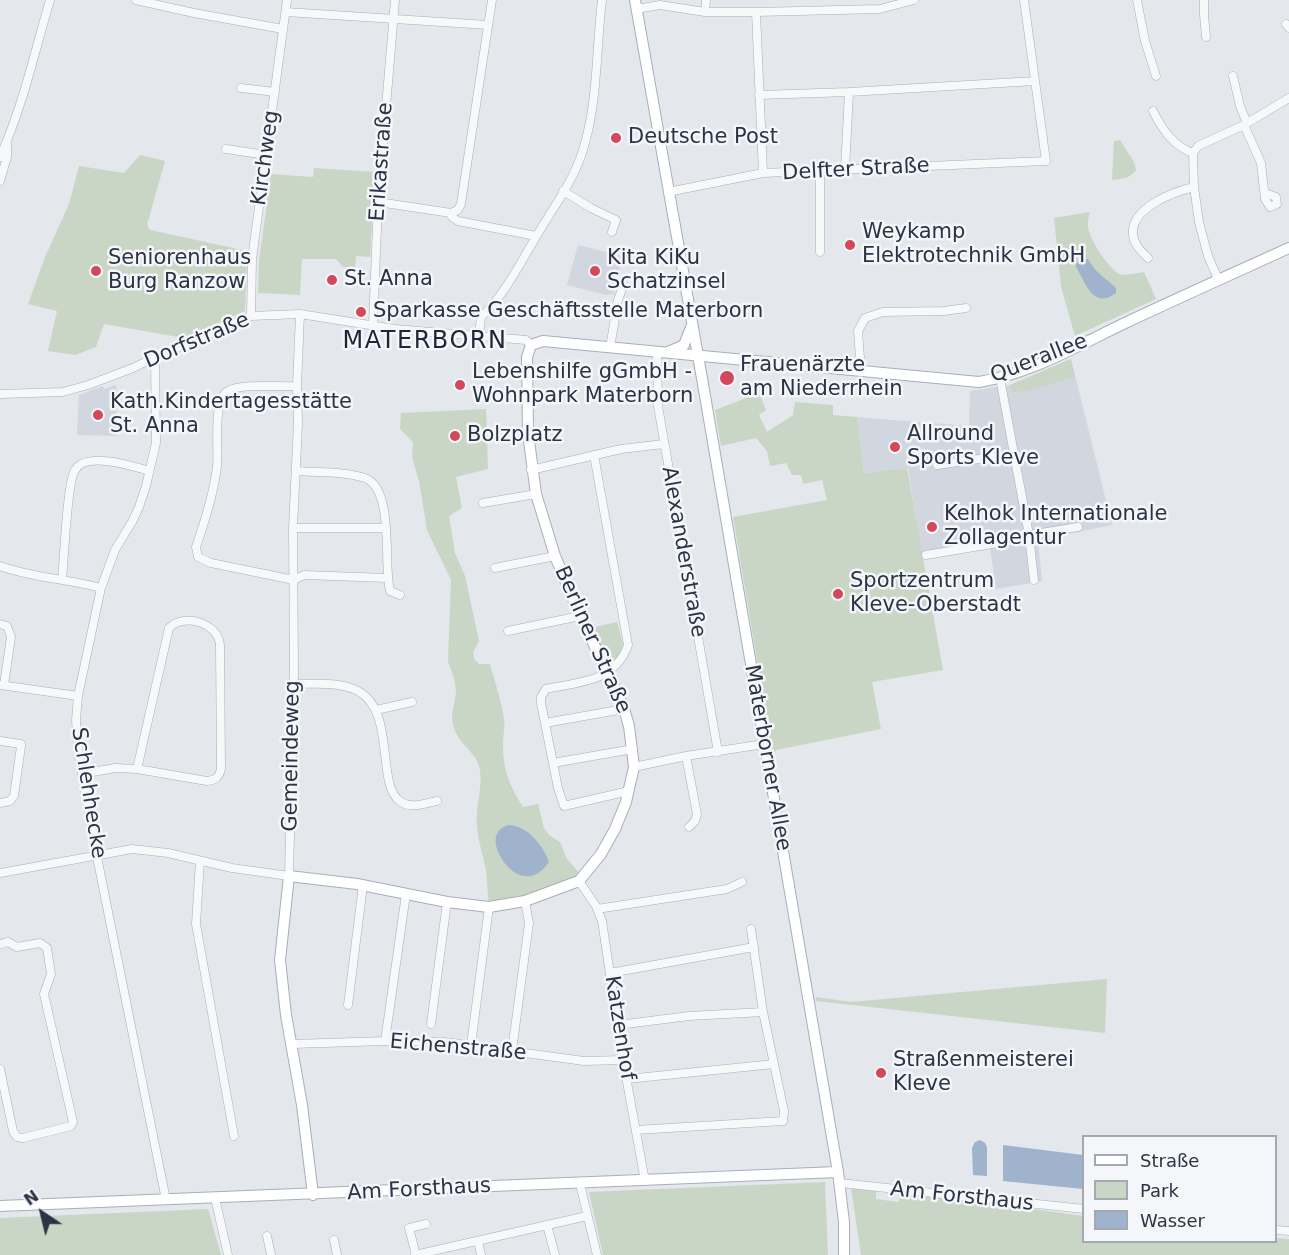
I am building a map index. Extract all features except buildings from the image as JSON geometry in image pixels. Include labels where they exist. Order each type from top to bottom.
[{"type":"street","points":[[0,157],[27,87],[50,0]]},
{"type":"street","points":[[136,0],[283,29]]},
{"type":"street","name":"Kirchweg","points":[[251,316],[252,259],[287,0]]},
{"type":"street","name":"Erikastraße","points":[[373,324],[378,202],[395,0]]},
{"type":"street","points":[[378,202],[451,213],[458,210],[461,204],[492,0]]},
{"type":"street","points":[[479,335],[481,317],[509,280],[563,191],[583,151],[589,125],[602,0]]},
{"type":"street","points":[[705,12],[706,0]]},
{"type":"street","points":[[636,4],[705,12],[756,12],[880,9],[914,0]]},
{"type":"street","points":[[759,95],[1035,81],[1024,0]]},
{"type":"street","points":[[1137,0],[1145,41],[1156,75]]},
{"type":"street","points":[[1204,0],[1206,37]]},
{"type":"street","name":"Materborner Allee","points":[[636,4],[839,1178],[844,1222],[844,1255]]},
{"type":"street","points":[[286,12],[488,25]]},
{"type":"street","points":[[756,12],[763,173]]},
{"type":"street","points":[[1233,76],[1240,106],[1261,163],[1265,193]]},
{"type":"street","name":"Delfter Straße","points":[[668,192],[763,173],[1046,160],[1035,81]]},
{"type":"street","points":[[241,88],[275,92]]},
{"type":"street","points":[[845,170],[849,92]]},
{"type":"street","points":[[1218,279],[1208,256],[1199,222],[1194,187],[1193,153],[1205,141],[1246,124],[1289,98]]},
{"type":"street","points":[[1153,111],[1169,137],[1185,150],[1193,153]]},
{"type":"street","points":[[0,181],[7,157],[8,141]]},
{"type":"street","points":[[226,149],[266,155]]},
{"type":"street","points":[[820,172],[820,252]]},
{"type":"street","points":[[1148,258],[1133,237],[1133,227],[1137,218],[1152,204],[1171,193],[1194,187]]},
{"type":"street","points":[[563,191],[616,220]]},
{"type":"street","points":[[612,232],[619,209]]},
{"type":"street","points":[[451,213],[452,217],[458,221],[536,236]]},
{"type":"street","name":"Querallee","points":[[698,356],[969,381],[1000,378],[1076,347],[1218,279],[1289,248]]},
{"type":"street","points":[[610,348],[622,289]]},
{"type":"street","points":[[861,370],[858,332],[865,318],[883,312],[966,308]]},
{"type":"street","name":"Dorfstraße","points":[[0,394],[63,392],[133,368],[251,316],[300,314],[395,329],[526,340],[531,345],[543,341],[698,356]]},
{"type":"street","name":"Gemeindeweg","points":[[300,314],[293,528],[295,627],[289,876],[280,960],[286,1015],[314,1195]]},
{"type":"street","points":[[661,352],[684,345],[692,323]]},
{"type":"street","name":"Berliner Straße","points":[[531,345],[527,357],[528,433],[531,470],[536,494],[555,556],[580,616],[624,709],[633,749],[634,767],[629,791],[615,829],[601,854],[579,881]]},
{"type":"street","name":"Alexanderstraße","points":[[661,352],[658,406],[718,752]]},
{"type":"street","name":"Schlehhecke","points":[[155,357],[156,434],[149,471],[139,507],[115,550],[101,588],[78,696],[76,720],[82,774],[166,1200]]},
{"type":"street","points":[[703,384],[712,364],[726,358]]},
{"type":"street","points":[[1000,378],[1029,535],[1034,580]]},
{"type":"street","points":[[297,386],[241,387],[229,390],[221,397],[218,416],[217,466],[196,547],[198,557],[211,563],[294,580],[304,575],[387,578]]},
{"type":"street","points":[[531,470],[621,449],[664,444]]},
{"type":"street","points":[[937,465],[1014,454]]},
{"type":"street","points":[[594,455],[628,645],[624,657],[608,673],[595,679],[546,688],[541,697],[553,763],[564,806],[629,791]]},
{"type":"street","points":[[63,580],[71,485],[75,470],[83,463],[101,461],[123,463],[149,471]]},
{"type":"street","points":[[296,471],[354,475],[368,479],[377,488],[384,506],[387,578],[390,591],[400,596]]},
{"type":"street","points":[[483,503],[536,494]]},
{"type":"street","points":[[926,555],[1078,527]]},
{"type":"street","points":[[293,528],[386,528]]},
{"type":"street","points":[[495,568],[555,556]]},
{"type":"street","points":[[0,566],[21,573],[101,588]]},
{"type":"street","points":[[508,631],[580,616]]},
{"type":"street","points":[[82,774],[115,768],[207,781],[216,779],[221,769],[220,645],[218,635],[211,627],[181,621],[169,628],[137,770]]},
{"type":"street","points":[[0,624],[7,626],[11,637],[2,685],[78,696]]},
{"type":"street","points":[[294,684],[325,684],[350,688],[368,699],[376,710],[390,785],[396,796],[401,802],[409,805],[437,801]]},
{"type":"street","points":[[376,710],[412,702]]},
{"type":"street","points":[[545,723],[624,709]]},
{"type":"street","points":[[0,741],[21,744],[14,796],[10,801],[0,803]]},
{"type":"street","points":[[634,767],[764,744]]},
{"type":"street","points":[[553,763],[633,749]]},
{"type":"street","points":[[686,756],[697,814],[695,821],[689,827]]},
{"type":"street","points":[[0,873],[132,849],[168,853],[232,868],[363,885],[447,902],[489,907],[525,901],[579,881]]},
{"type":"street","points":[[200,861],[196,924],[234,1136]]},
{"type":"street","name":"Katzenhof","points":[[579,881],[602,921],[623,1060],[645,1181]]},
{"type":"street","points":[[597,909],[727,890],[742,882]]},
{"type":"street","points":[[348,1005],[363,885]]},
{"type":"street","points":[[385,1041],[406,894]]},
{"type":"street","points":[[512,1051],[529,923],[525,901]]},
{"type":"street","points":[[431,1024],[447,902]]},
{"type":"street","points":[[471,1045],[489,907]]},
{"type":"street","points":[[636,1130],[783,1121],[784,1111],[764,1012],[751,929]]},
{"type":"street","points":[[0,944],[8,942],[17,948],[40,943],[47,948],[51,974],[44,994],[73,1122],[71,1126],[23,1138],[17,1137],[13,1131],[0,1070]]},
{"type":"street","points":[[610,973],[754,947]]},
{"type":"street","points":[[618,1025],[689,1016],[764,1012]]},
{"type":"street","name":"Eichenstraße","points":[[292,1044],[444,1042],[585,1061],[623,1060]]},
{"type":"street","points":[[627,1079],[774,1064]]},
{"type":"street","name":"Am Forsthaus","points":[[0,1206],[645,1181],[839,1178],[1082,1209]]},
{"type":"street","points":[[580,1184],[597,1255]]},
{"type":"street","points":[[215,1198],[228,1255]]},
{"type":"street","points":[[426,1224],[406,1229],[416,1255],[587,1216]]},
{"type":"street","points":[[548,1225],[555,1255]]},
{"type":"street","points":[[267,1236],[271,1255]]},
{"type":"street","points":[[334,1240],[337,1255]]},
{"type":"street","points":[[478,1241],[481,1255]]},
{"type":"shaded area","name":"Kita KiKu Schatzinsel","points":[[578,245],[622,256],[614,294],[606,295],[567,285]]},
{"type":"shaded area","points":[[1071,359],[1112,525],[1038,540],[1042,581],[996,589],[990,548],[922,557],[908,468],[864,473],[857,417],[969,426],[970,391],[1010,385]]},
{"type":"shaded area","name":"Kath.Kindertagesstätte St. Anna","points":[[116,385],[117,436],[77,435],[79,395],[103,386],[104,389]]},
{"type":"green space","points":[[1120,140],[1134,162],[1136,170],[1123,179],[1112,180],[1114,141]]},
{"type":"green space","points":[[140,155],[165,161],[147,225],[150,230],[247,251],[245,311],[184,338],[104,324],[96,347],[75,355],[48,351],[57,311],[28,304],[45,257],[69,204],[79,166],[124,173]]},
{"type":"green space","points":[[314,168],[375,172],[370,257],[356,256],[355,268],[343,267],[336,259],[302,259],[300,295],[258,293],[259,261],[271,174],[313,177]]},
{"type":"green space","points":[[1090,212],[1088,229],[1090,236],[1106,262],[1120,274],[1144,272],[1156,299],[1075,336],[1061,287],[1054,218]]},
{"type":"green space","points":[[1071,359],[1075,377],[1026,391],[1012,392],[1010,385]]},
{"type":"green space","name":"Sportzentrum Kleve-Oberstadt","points":[[759,393],[766,410],[759,415],[767,432],[793,415],[795,402],[833,405],[833,415],[857,417],[864,473],[907,468],[943,670],[872,682],[881,729],[776,750],[773,755],[733,517],[827,500],[822,480],[803,484],[801,475],[792,475],[786,463],[770,466],[767,451],[756,438],[721,446],[715,410]]},
{"type":"green space","points":[[486,409],[488,469],[456,477],[462,508],[449,516],[455,553],[465,576],[479,641],[473,652],[474,659],[479,664],[490,664],[504,718],[504,763],[514,792],[523,807],[538,804],[544,828],[549,835],[560,842],[567,859],[582,876],[579,881],[489,907],[486,870],[477,826],[481,781],[479,766],[477,760],[458,736],[452,720],[456,693],[454,677],[448,662],[451,580],[427,530],[419,481],[412,457],[413,442],[400,429],[401,413]]},
{"type":"green space","points":[[617,622],[623,644],[621,656],[612,660],[605,657],[591,628]]},
{"type":"green space","points":[[1107,979],[1105,1033],[816,1001],[816,997],[851,1002]]},
{"type":"green space","points":[[825,1182],[828,1255],[603,1255],[589,1192]]},
{"type":"green space","points":[[851,1188],[876,1190],[876,1199],[899,1202],[900,1193],[963,1199],[1082,1216],[1082,1243],[1277,1243],[1277,1238],[1289,1239],[1289,1255],[861,1255]]},
{"type":"green space","points":[[208,1209],[221,1255],[0,1255],[0,1218]]},
{"type":"water","points":[[1088,259],[1098,272],[1116,288],[1116,293],[1101,298],[1091,292],[1076,267],[1076,264],[1082,260]]},
{"type":"water","points":[[508,825],[528,832],[543,849],[549,862],[539,873],[529,876],[519,874],[510,869],[503,860],[498,851],[497,834]]},
{"type":"water","points":[[980,1140],[987,1147],[987,1176],[973,1175],[972,1148],[975,1142]]},
{"type":"water","points":[[1003,1145],[1082,1155],[1082,1189],[1003,1181]]},
{"type":"place","name":"Deutsche Post","points":[[616,138]]},
{"type":"place","name":"Weykamp Elektrotechnik GmbH","points":[[850,245]]},
{"type":"place","name":"Seniorenhaus Burg Ranzow","points":[[96,271]]},
{"type":"place","name":"Kita KiKu Schatzinsel","points":[[595,271]]},
{"type":"place","name":"St. Anna","points":[[332,280]]},
{"type":"place","name":"Sparkasse Geschäftsstelle Materborn","points":[[361,312]]},
{"type":"place","name":"Frauenärzte am Niederrhein","points":[[727,378]]},
{"type":"place","name":"Lebenshilfe gGmbH - Wohnpark Materborn","points":[[460,385]]},
{"type":"place","name":"Kath.Kindertagesstätte St. Anna","points":[[98,415]]},
{"type":"place","name":"Bolzplatz","points":[[455,436]]},
{"type":"place","name":"Allround Sports Kleve","points":[[895,447]]},
{"type":"place","name":"Kelhok Internationale Zollagentur","points":[[932,527]]},
{"type":"place","name":"Sportzentrum Kleve-Oberstadt","points":[[838,594]]},
{"type":"place","name":"Straßenmeisterei Kleve","points":[[881,1073]]},
{"type":"district","name":"MATERBORN","points":[[425,342]]}]
